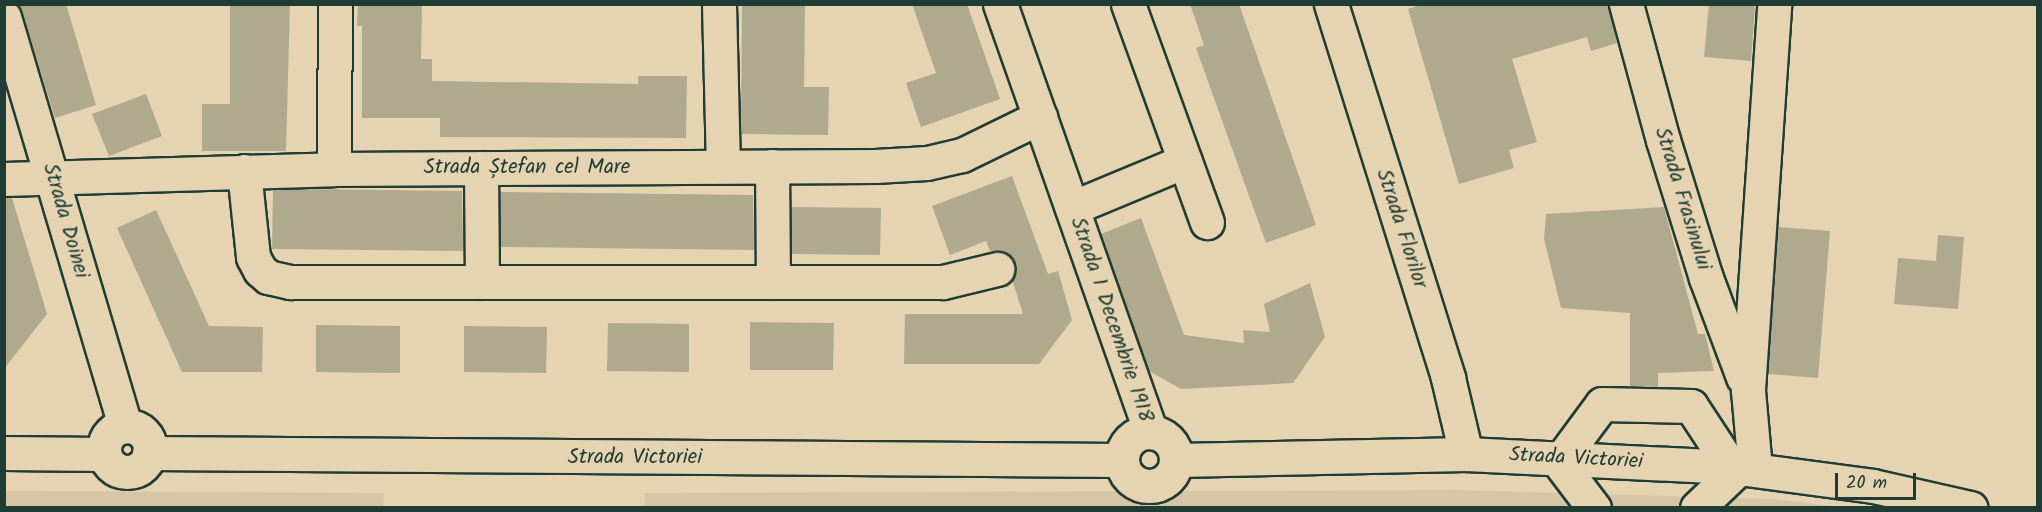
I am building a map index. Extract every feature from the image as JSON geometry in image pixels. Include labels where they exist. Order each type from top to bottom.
[{"type":"street","points":[[334,169],[335,4]]},
{"type":"street","points":[[719,4],[723,166]]},
{"type":"street","name":"Strada 1 Decembrie 1918","points":[[1000,4],[1150,432]]},
{"type":"street","points":[[1128,4],[1207,222]]},
{"type":"street","name":"Strada Florilor","points":[[1331,4],[1448,378],[1466,454]]},
{"type":"street","name":"Strada Frasinului","points":[[1626,4],[1663,140],[1706,278],[1748,390]]},
{"type":"street","points":[[1697,507],[1742,468],[1774,4]]},
{"type":"street","name":"Strada Doinei","points":[[4,17],[125,426]]},
{"type":"street","name":"Strada Ștefan cel Mare","points":[[4,179],[334,169],[927,163],[962,155],[1040,117]]},
{"type":"street","name":"Strada 1 Decembrie 1918","points":[[1072,208],[1185,161]]},
{"type":"street","points":[[772,166],[774,282]]},
{"type":"street","points":[[481,168],[482,282]]},
{"type":"street","points":[[244,171],[253,256],[260,270],[268,277],[290,282],[943,282],[997,269]]},
{"type":"street","points":[[1594,507],[1559,458],[1602,404],[1691,406],[1742,468]]},
{"type":"street","points":[[125,426],[144,434],[149,453],[141,467],[127,472],[112,467],[104,453],[106,438],[118,428],[125,426]]},
{"type":"street","points":[[1150,432],[1166,438],[1172,444],[1177,460],[1175,468],[1166,481],[1150,487],[1134,482],[1127,476],[1121,460],[1122,451],[1133,436],[1150,432]]},
{"type":"street","points":[[4,453],[104,453]]},
{"type":"street","name":"Strada Victoriei","points":[[149,453],[1121,460]]},
{"type":"street","name":"Strada Victoriei","points":[[1177,460],[1466,454],[1742,468],[1873,486],[1971,507]]},
{"type":"shaded area","points":[[1455,490],[1774,499],[1843,507],[645,508],[645,493]]},
{"type":"shaded area","points":[[5,491],[384,493],[383,507],[5,508]]},
{"type":"building","points":[[20,4],[66,4],[96,105],[55,118]]},
{"type":"building","points":[[230,4],[290,4],[286,151],[202,151],[202,104],[230,104]]},
{"type":"building","points":[[358,4],[422,4],[421,59],[432,59],[432,81],[638,84],[638,76],[687,76],[686,138],[440,137],[440,118],[362,118],[362,26],[357,26]]},
{"type":"building","points":[[742,4],[805,4],[804,87],[829,87],[828,135],[741,134]]},
{"type":"building","points":[[912,4],[967,4],[1000,99],[921,127],[906,83],[936,73]]},
{"type":"building","points":[[1190,4],[1239,4],[1316,225],[1266,243],[1196,48],[1204,45]]},
{"type":"building","points":[[1423,4],[1608,4],[1617,43],[1591,51],[1587,37],[1512,59],[1537,142],[1509,150],[1514,168],[1459,184],[1408,9]]},
{"type":"building","points":[[1709,4],[1755,4],[1751,61],[1704,57]]},
{"type":"building","points":[[146,94],[162,136],[109,156],[92,114]]},
{"type":"building","points":[[1012,176],[1048,274],[1058,271],[1072,320],[1039,364],[904,364],[905,314],[1023,314],[1012,279],[1015,265],[1011,257],[1004,251],[990,251],[986,241],[950,255],[932,206]]},
{"type":"building","points":[[273,190],[462,191],[463,251],[272,249]]},
{"type":"building","points":[[500,192],[753,195],[754,250],[500,247]]},
{"type":"building","points":[[4,198],[12,198],[47,314],[4,369]]},
{"type":"building","points":[[791,207],[881,208],[880,255],[792,254]]},
{"type":"building","points":[[1664,207],[1698,334],[1705,334],[1714,371],[1658,373],[1658,387],[1630,386],[1630,313],[1561,308],[1544,239],[1546,214]]},
{"type":"building","points":[[156,210],[209,326],[263,327],[262,372],[182,372],[117,228]]},
{"type":"building","points":[[1141,218],[1184,335],[1244,343],[1243,330],[1270,332],[1264,304],[1310,283],[1325,337],[1293,383],[1181,389],[1149,371],[1101,234]]},
{"type":"building","points":[[1778,227],[1830,231],[1818,378],[1768,374]]},
{"type":"building","points":[[1938,235],[1964,237],[1958,309],[1894,304],[1898,258],[1936,261]]},
{"type":"building","points":[[750,322],[834,323],[833,370],[750,370]]},
{"type":"building","points":[[608,323],[689,324],[689,372],[607,371]]},
{"type":"building","points":[[316,325],[400,326],[400,373],[316,372]]},
{"type":"building","points":[[464,326],[547,327],[546,373],[464,372]]}]
